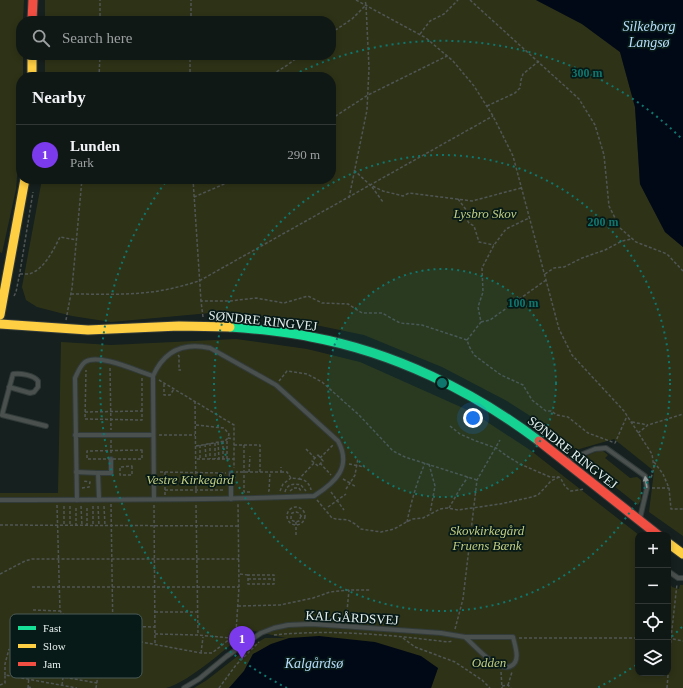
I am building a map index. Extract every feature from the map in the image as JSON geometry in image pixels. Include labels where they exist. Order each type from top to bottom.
[{"type":"main road","points":[[32,16],[33,0]]},
{"type":"main road","points":[[32,60],[32,72]]},
{"type":"main road","points":[[0,315],[24,184]]},
{"type":"main road","name":"SØNDRE RINGVEJ","points":[[0,324],[64,330],[102,330],[170,326],[225,327],[278,332],[323,339],[366,351],[440,380],[479,400],[519,426],[566,461],[653,532]]},
{"type":"main road","points":[[671,544],[683,554]]},
{"type":"lane","points":[[0,500],[238,499],[314,496],[327,487],[341,471],[343,463],[342,449],[338,441],[276,385],[210,348],[187,346],[174,351],[164,358],[153,376],[154,499]]},
{"type":"lane","points":[[77,500],[75,378],[79,368],[86,362],[95,359],[110,362],[153,376]]},
{"type":"lane","points":[[10,387],[30,393],[34,392],[38,387],[38,381],[36,378],[18,373],[13,374],[1,415],[46,426]]},
{"type":"lane","points":[[75,435],[153,435]]},
{"type":"lane","points":[[566,461],[595,449],[606,448],[645,476],[647,488],[640,520]]},
{"type":"lane","points":[[76,472],[111,473],[111,459]]},
{"type":"lane","points":[[98,473],[99,500]]},
{"type":"lane","points":[[231,473],[231,499]]},
{"type":"lane","points":[[671,573],[678,578],[683,578]]},
{"type":"lane","name":"KALGÅRDSVEJ","points":[[184,688],[199,679],[226,656],[261,633],[274,628],[301,624],[346,626],[465,637],[513,638]]},
{"type":"lane","points":[[465,637],[494,663],[500,667],[506,668],[513,665],[516,660],[517,653],[513,638]]},
{"type":"path","points":[[100,0],[100,16]]},
{"type":"path","points":[[191,0],[191,16]]},
{"type":"path","points":[[356,0],[420,35],[447,56],[474,86],[487,106],[513,156],[559,329],[572,355],[627,416],[652,454],[654,468],[647,488],[669,488]]},
{"type":"path","points":[[349,198],[367,110],[369,68],[365,0]]},
{"type":"path","points":[[420,35],[430,21],[444,14],[458,0]]},
{"type":"path","points":[[470,0],[580,99],[595,125],[604,155],[609,206],[620,228],[636,242],[666,254],[683,271]]},
{"type":"path","points":[[336,30],[352,19],[366,5]]},
{"type":"path","points":[[336,116],[368,95],[447,56]]},
{"type":"path","points":[[99,72],[100,60]]},
{"type":"path","points":[[190,60],[190,72]]},
{"type":"path","points":[[276,72],[294,60]]},
{"type":"path","points":[[487,106],[515,93],[520,88],[523,74],[538,61]]},
{"type":"path","points":[[71,294],[140,293],[168,289],[199,281],[493,116]]},
{"type":"path","points":[[354,170],[370,185],[383,202]]},
{"type":"path","points":[[64,330],[71,294],[82,184]]},
{"type":"path","points":[[193,184],[199,281],[204,327]]},
{"type":"path","points":[[194,197],[224,184]]},
{"type":"path","points":[[370,185],[383,191],[403,196],[409,193],[472,201],[521,187]]},
{"type":"path","points":[[13,298],[20,274],[33,191]]},
{"type":"path","points":[[458,199],[467,211],[466,218],[469,223],[474,226],[479,242],[494,245]]},
{"type":"path","points":[[481,322],[478,307],[483,292],[482,268],[494,245],[506,229],[529,218]]},
{"type":"path","points":[[20,274],[29,274],[34,272],[42,265],[60,237],[77,240]]},
{"type":"path","points":[[545,274],[554,268],[564,267],[582,258],[605,250],[622,241],[632,239]]},
{"type":"path","points":[[467,340],[481,322],[490,320],[546,280]]},
{"type":"path","points":[[201,301],[230,301],[256,298],[284,302],[308,296],[322,303],[348,304],[362,313],[382,313],[400,323],[422,325],[467,340]]},
{"type":"path","points":[[467,340],[474,355],[501,375],[523,385],[532,400],[546,411],[551,411],[557,415],[568,417],[588,433],[615,443],[627,416]]},
{"type":"path","points":[[174,351],[179,356],[179,370],[181,370]]},
{"type":"path","points":[[86,362],[85,419],[142,420],[142,373]]},
{"type":"path","points":[[110,362],[110,412]]},
{"type":"path","points":[[276,385],[287,370],[307,374],[322,382],[359,415],[393,451],[477,480]]},
{"type":"path","points":[[153,376],[234,425],[234,472],[287,472],[291,478]]},
{"type":"path","points":[[164,383],[164,395],[170,395],[174,388]]},
{"type":"path","points":[[195,401],[198,635]]},
{"type":"path","points":[[85,412],[142,411]]},
{"type":"path","points":[[638,433],[648,425],[683,414]]},
{"type":"path","points":[[631,422],[648,425]]},
{"type":"path","points":[[196,425],[224,428],[229,434],[227,459]]},
{"type":"path","points":[[450,426],[460,434],[496,448],[520,464],[550,477],[558,477],[561,479],[565,488],[571,491],[584,489],[595,484]]},
{"type":"path","points":[[153,435],[196,435]]},
{"type":"path","points":[[196,446],[234,439]]},
{"type":"path","points":[[454,635],[455,626],[463,599],[477,480],[500,440]]},
{"type":"path","points":[[223,441],[223,459]]},
{"type":"path","points":[[320,458],[338,441]]},
{"type":"path","points":[[218,442],[219,459]]},
{"type":"path","points":[[210,443],[210,459]]},
{"type":"path","points":[[215,443],[215,459]]},
{"type":"path","points":[[206,444],[206,459]]},
{"type":"path","points":[[200,445],[200,459]]},
{"type":"path","points":[[234,445],[260,445],[260,472]]},
{"type":"path","points":[[244,445],[244,492],[250,492]]},
{"type":"path","points":[[306,449],[315,458]]},
{"type":"path","points":[[300,484],[300,479],[314,463],[312,461],[318,455],[323,461],[318,466],[314,463]]},
{"type":"path","points":[[249,472],[250,456]]},
{"type":"path","points":[[346,490],[355,475],[358,458]]},
{"type":"path","points":[[196,459],[234,459]]},
{"type":"path","points":[[653,461],[663,474],[669,488],[671,509],[683,509]]},
{"type":"path","points":[[320,463],[336,478],[356,487]]},
{"type":"path","points":[[343,463],[364,467]]},
{"type":"path","points":[[407,522],[417,484],[425,463]]},
{"type":"path","points":[[429,464],[435,486],[430,514]]},
{"type":"path","points":[[120,466],[132,466],[132,475],[120,475],[120,466]]},
{"type":"path","points":[[280,467],[281,472]]},
{"type":"path","points":[[153,472],[231,473]]},
{"type":"path","points":[[165,472],[165,499]]},
{"type":"path","points":[[263,492],[269,491],[270,472]]},
{"type":"path","points":[[449,508],[468,477]]},
{"type":"path","points":[[282,498],[281,487],[291,478],[300,479],[308,484],[314,496],[332,518],[336,520],[348,520],[361,529],[381,532],[394,529],[412,519],[423,518],[440,508],[458,510],[500,504],[532,497],[538,495],[558,477]]},
{"type":"path","points":[[76,481],[90,482],[90,484],[89,488],[76,488]]},
{"type":"path","points":[[165,482],[231,482]]},
{"type":"path","points":[[282,498],[288,486],[294,484],[300,484],[306,489],[307,497]]},
{"type":"path","points":[[327,487],[344,510]]},
{"type":"path","points":[[165,490],[231,490]]},
{"type":"path","points":[[328,507],[346,494]]},
{"type":"path","points":[[295,497],[296,512],[305,517]]},
{"type":"path","points":[[154,499],[155,644]]},
{"type":"path","points":[[142,642],[212,654],[236,632],[240,587],[238,499]]},
{"type":"path","points":[[57,500],[60,611],[63,614]]},
{"type":"path","points":[[111,500],[113,614]]},
{"type":"path","points":[[64,526],[64,506],[104,506],[104,526]]},
{"type":"path","points":[[70,506],[70,526]]},
{"type":"path","points":[[76,506],[76,526]]},
{"type":"path","points":[[81,506],[82,526]]},
{"type":"path","points":[[87,506],[87,526]]},
{"type":"path","points":[[93,506],[93,526]]},
{"type":"path","points":[[98,506],[99,526]]},
{"type":"path","points":[[295,508],[302,510],[305,517],[302,523],[296,526],[289,522],[286,517],[290,510],[295,508]]},
{"type":"path","points":[[296,512],[292,513],[290,517],[296,522]]},
{"type":"path","points":[[296,522],[300,520],[301,516]]},
{"type":"path","points":[[296,522],[296,535]]},
{"type":"path","points":[[0,526],[238,526]]},
{"type":"path","points":[[0,574],[32,559],[239,559]]},
{"type":"path","points":[[239,574],[248,574],[274,575],[274,584],[248,584],[248,574]]},
{"type":"path","points":[[671,627],[678,578]]},
{"type":"path","points":[[248,579],[274,580]]},
{"type":"path","points":[[32,587],[240,587]]},
{"type":"path","points":[[346,626],[349,590]]},
{"type":"path","points":[[238,606],[280,606],[330,592],[370,590]]},
{"type":"path","points":[[33,610],[60,611]]},
{"type":"path","points":[[154,612],[197,612]]},
{"type":"path","points":[[142,627],[155,627]]},
{"type":"path","points":[[273,635],[319,632],[401,637],[448,642],[465,637]]},
{"type":"path","points":[[155,634],[198,635],[231,638]]},
{"type":"path","points":[[201,653],[203,636]]},
{"type":"path","points":[[401,637],[415,647],[455,662],[482,680],[490,688]]},
{"type":"path","points":[[513,638],[635,638]]},
{"type":"path","points":[[671,638],[683,641]]},
{"type":"path","points":[[220,688],[236,665],[263,639]]},
{"type":"path","points":[[667,688],[669,640]]},
{"type":"path","points":[[0,685],[5,682],[5,664],[9,649]]},
{"type":"path","points":[[508,685],[513,665]]},
{"type":"path","points":[[500,667],[502,687],[508,685]]},
{"type":"path","points":[[5,675],[10,676]]},
{"type":"path","points":[[22,678],[77,688]]},
{"type":"path","points":[[62,685],[63,678]]},
{"type":"path","points":[[69,678],[97,683]]},
{"type":"path","points":[[96,688],[98,678]]},
{"type":"path","points":[[28,679],[28,688],[33,688]]},
{"type":"path","points":[[508,685],[511,688]]},
{"type":"green space","points":[[0,0],[24,0],[23,16],[16,16],[16,60],[23,60],[23,72],[16,72],[16,189],[2,253],[0,252]]},
{"type":"green space","name":"Lysbro Skov","points":[[45,0],[536,0],[582,24],[620,52],[635,107],[640,184],[665,232],[683,247],[683,536],[649,512],[654,471],[614,439],[576,450],[546,426],[507,401],[442,367],[364,335],[277,317],[210,313],[111,322],[72,316],[37,307],[26,300],[22,287],[41,184],[336,184],[336,72],[45,72],[45,60],[336,60],[336,16],[45,16]]},
{"type":"green space","points":[[236,339],[307,349],[360,362],[472,412],[530,450],[635,532],[635,676],[671,676],[671,585],[672,587],[679,589],[680,585],[683,585],[683,688],[431,688],[438,668],[253,654],[244,671],[229,688],[194,688],[207,680],[248,648],[265,638],[286,638],[249,630],[197,671],[176,684],[166,688],[0,688],[0,493],[58,493],[61,342],[111,345]]},
{"type":"green space","points":[[598,451],[603,451],[608,455],[605,458],[630,478],[637,477],[641,480],[641,500],[638,505],[580,459]]},
{"type":"water","name":"Silkeborg Langsø","points":[[536,0],[683,0],[683,247],[665,232],[640,184],[635,107],[620,52],[582,24]]},
{"type":"water","name":"Kalgårdsø","points":[[319,636],[375,642],[421,656],[438,668],[431,688],[229,688],[244,671],[253,654],[271,644],[289,638]]},
{"type":"traffic: fast","points":[[230,327],[260,329],[311,337],[342,344],[402,363],[459,390],[514,423],[539,441]]},
{"type":"traffic: slow","points":[[32,60],[32,72]]},
{"type":"traffic: slow","points":[[0,315],[24,184]]},
{"type":"traffic: slow","points":[[0,324],[88,330],[179,326],[230,327]]},
{"type":"traffic: slow","points":[[671,545],[683,554]]},
{"type":"traffic: jam","points":[[32,16],[33,0]]},
{"type":"traffic: jam","points":[[539,441],[654,532]]},
{"type":"place","name":"Lunden","points":[[242,659]]},
{"type":"park label","name":"Vestre Kirkegård","points":[[190,479]]},
{"type":"park label","name":"Skovkirkegård Fruens Bænk","points":[[487,538]]},
{"type":"park label","name":"Odden","points":[[489,662]]}]
